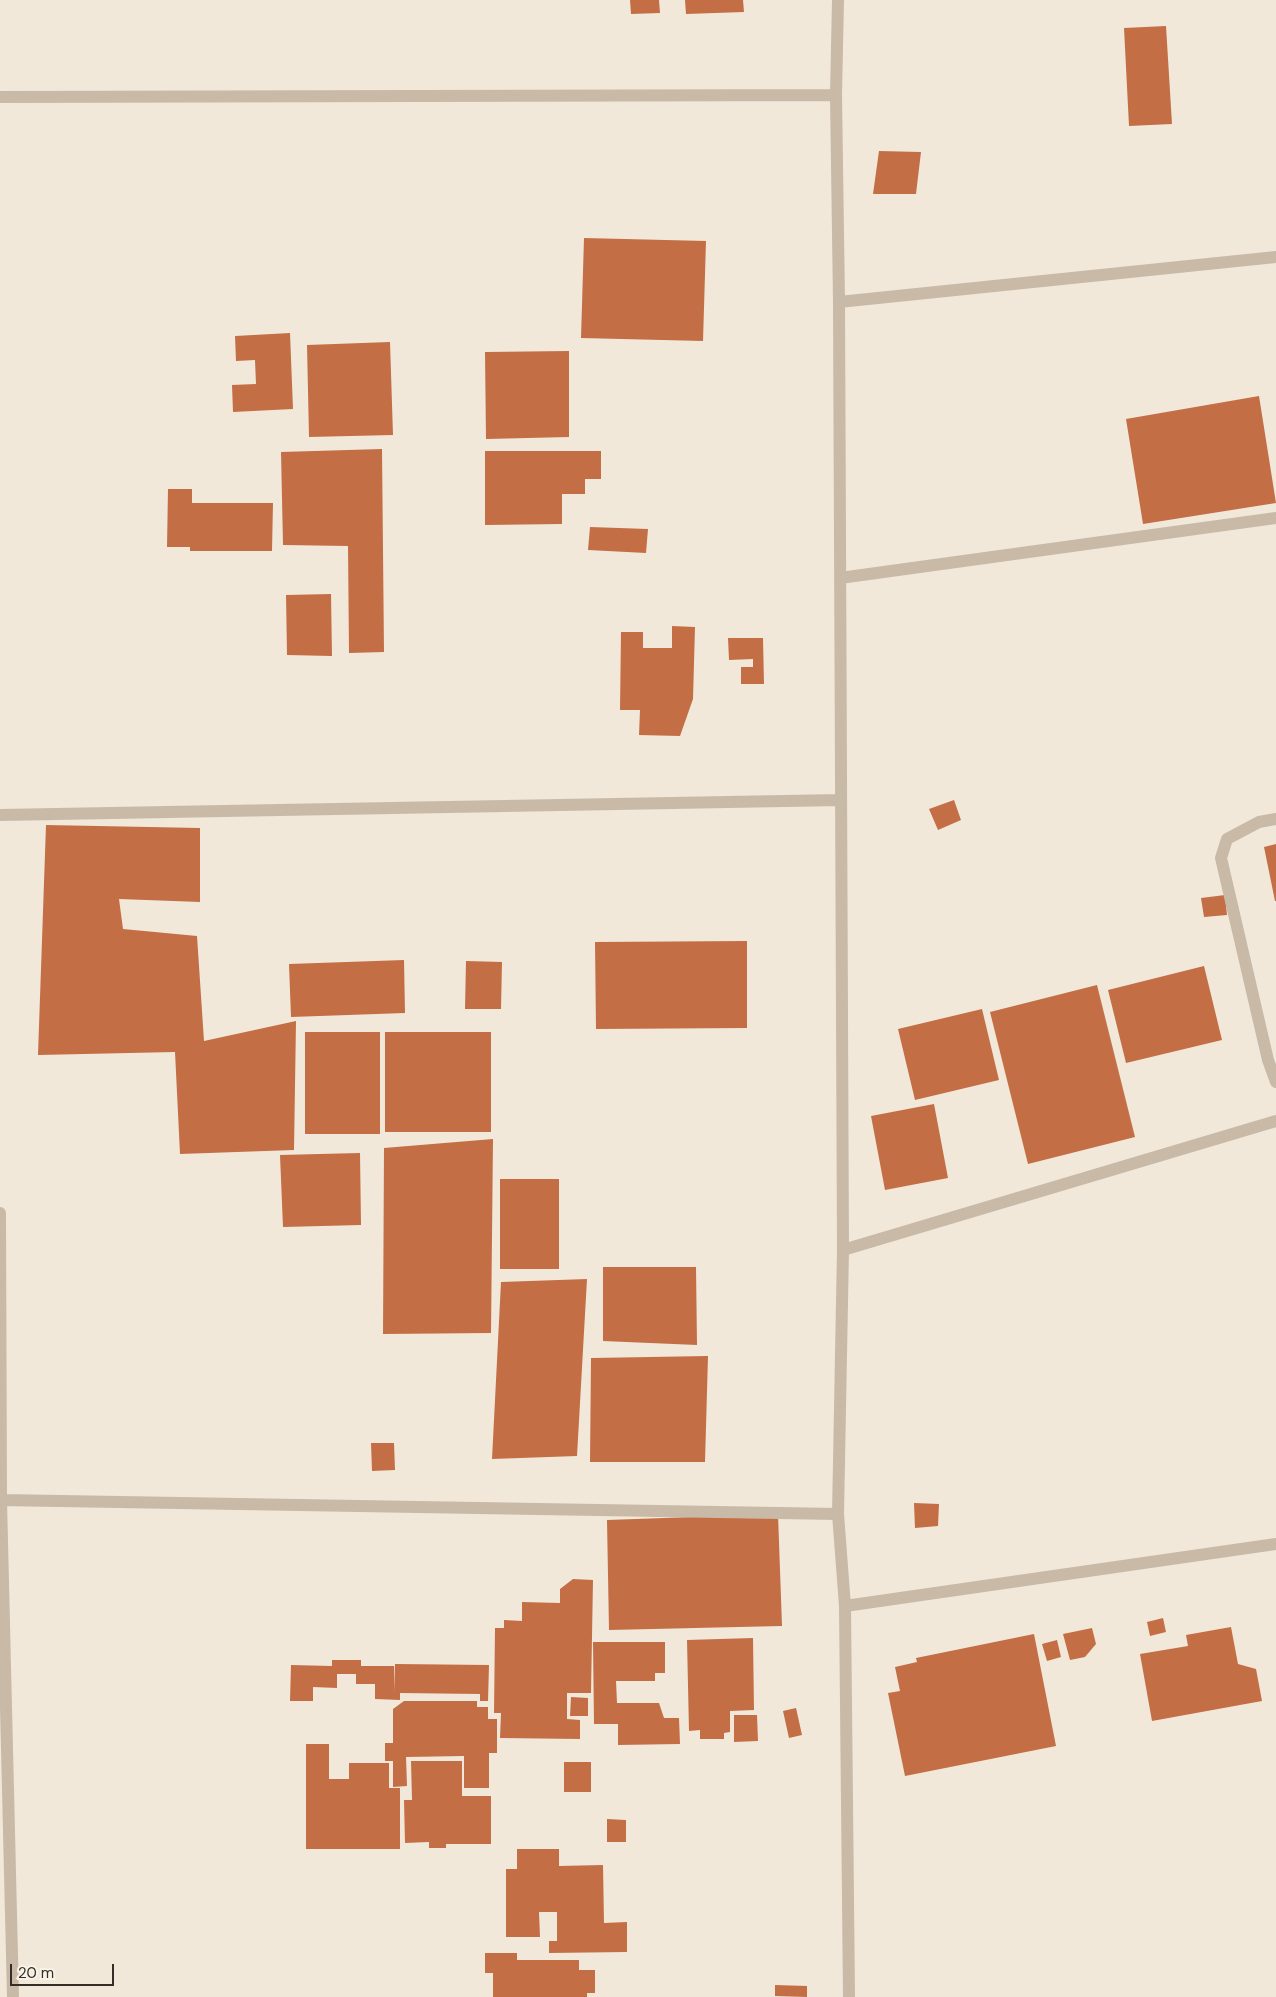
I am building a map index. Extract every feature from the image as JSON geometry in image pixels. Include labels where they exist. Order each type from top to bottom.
[{"type":"street","points":[[838,0],[836,95],[839,302],[843,1250],[838,1514],[845,1606],[849,1997]]},
{"type":"street","points":[[0,97],[836,95]]},
{"type":"street","points":[[839,302],[1276,256]]},
{"type":"street","points":[[840,578],[1276,518]]},
{"type":"street","points":[[0,815],[840,800]]},
{"type":"street","points":[[1276,819],[1260,822],[1227,839],[1221,858],[1272,1059],[1276,1082]]},
{"type":"street","points":[[843,1250],[1276,1121]]},
{"type":"street","points":[[0,1212],[1,1500],[13,1997]]},
{"type":"street","points":[[1,1500],[838,1514]]},
{"type":"street","points":[[845,1606],[1276,1544]]},
{"type":"building","points":[[630,0],[659,0],[660,13],[631,14]]},
{"type":"building","points":[[685,0],[743,0],[744,12],[686,14]]},
{"type":"building","points":[[1166,26],[1172,124],[1129,126],[1124,28]]},
{"type":"building","points":[[879,151],[921,152],[916,194],[873,194]]},
{"type":"building","points":[[584,238],[706,241],[703,341],[581,338]]},
{"type":"building","points":[[290,333],[293,409],[233,412],[232,385],[256,384],[255,360],[236,361],[235,336]]},
{"type":"building","points":[[390,342],[393,435],[309,437],[307,345]]},
{"type":"building","points":[[569,351],[569,437],[486,439],[485,352]]},
{"type":"building","points":[[1259,396],[1276,503],[1143,524],[1126,419]]},
{"type":"building","points":[[382,449],[384,652],[349,653],[348,546],[283,545],[281,452]]},
{"type":"building","points":[[485,451],[601,451],[601,479],[585,479],[585,494],[562,494],[562,524],[485,525]]},
{"type":"building","points":[[168,489],[192,489],[192,503],[273,503],[272,551],[190,551],[190,547],[167,547]]},
{"type":"building","points":[[590,527],[648,529],[646,553],[588,550]]},
{"type":"building","points":[[331,594],[332,656],[287,655],[286,595]]},
{"type":"building","points":[[672,626],[695,627],[693,699],[680,736],[639,735],[640,710],[620,710],[621,632],[643,632],[643,648],[672,648]]},
{"type":"building","points":[[728,638],[763,638],[764,684],[741,684],[741,667],[753,667],[753,659],[729,660]]},
{"type":"building","points":[[954,800],[961,820],[938,830],[929,809]]},
{"type":"building","points":[[46,825],[200,828],[200,902],[119,899],[123,929],[197,936],[204,1041],[296,1021],[294,1150],[180,1154],[175,1052],[38,1055]]},
{"type":"building","points":[[1276,844],[1276,901],[1275,901],[1264,847]]},
{"type":"building","points":[[1225,895],[1227,915],[1204,917],[1201,898]]},
{"type":"building","points":[[747,941],[747,1028],[596,1029],[595,942]]},
{"type":"building","points":[[404,960],[405,1013],[291,1017],[289,964]]},
{"type":"building","points":[[466,961],[502,962],[501,1009],[465,1009]]},
{"type":"building","points":[[1204,966],[1222,1040],[1126,1063],[1108,990]]},
{"type":"building","points":[[1097,985],[1135,1137],[1028,1164],[990,1012]]},
{"type":"building","points":[[982,1009],[999,1080],[915,1100],[898,1029]]},
{"type":"building","points":[[305,1032],[380,1032],[380,1134],[305,1134]]},
{"type":"building","points":[[385,1032],[491,1032],[491,1132],[385,1132]]},
{"type":"building","points":[[934,1104],[948,1178],[885,1190],[871,1116]]},
{"type":"building","points":[[493,1139],[491,1333],[383,1334],[384,1148]]},
{"type":"building","points":[[360,1153],[361,1225],[283,1227],[280,1155]]},
{"type":"building","points":[[500,1179],[559,1179],[559,1269],[500,1269]]},
{"type":"building","points":[[603,1267],[696,1267],[697,1345],[603,1341]]},
{"type":"building","points":[[587,1279],[577,1456],[492,1459],[501,1282]]},
{"type":"building","points":[[708,1356],[705,1462],[590,1462],[591,1358]]},
{"type":"building","points":[[371,1443],[394,1443],[395,1470],[372,1471]]},
{"type":"building","points":[[914,1503],[939,1504],[938,1526],[915,1528]]},
{"type":"building","points":[[778,1514],[782,1626],[609,1630],[607,1520]]},
{"type":"building","points":[[573,1579],[593,1580],[591,1693],[567,1693],[567,1719],[580,1720],[580,1739],[500,1738],[501,1713],[494,1713],[495,1628],[504,1628],[504,1620],[522,1621],[522,1602],[560,1603],[560,1589]]},
{"type":"building","points":[[1163,1618],[1166,1632],[1150,1636],[1147,1622]]},
{"type":"building","points":[[1231,1627],[1238,1664],[1256,1669],[1262,1701],[1152,1721],[1140,1654],[1188,1646],[1186,1635]]},
{"type":"building","points":[[1092,1628],[1096,1644],[1085,1657],[1070,1660],[1063,1634]]},
{"type":"building","points":[[1034,1634],[1056,1746],[905,1776],[888,1693],[900,1691],[895,1667],[917,1662],[916,1658]]},
{"type":"building","points":[[753,1638],[754,1710],[730,1711],[730,1732],[724,1733],[724,1739],[700,1739],[700,1730],[689,1731],[687,1640]]},
{"type":"building","points":[[1057,1640],[1061,1657],[1047,1661],[1042,1644]]},
{"type":"building","points":[[593,1642],[665,1642],[665,1673],[655,1673],[655,1681],[616,1681],[617,1703],[659,1703],[664,1718],[679,1718],[680,1744],[618,1745],[618,1724],[594,1724]]},
{"type":"building","points":[[332,1660],[361,1660],[361,1666],[394,1666],[394,1692],[395,1664],[489,1665],[488,1701],[480,1701],[480,1694],[400,1693],[400,1700],[375,1699],[375,1684],[356,1684],[356,1674],[337,1674],[337,1688],[313,1687],[313,1701],[290,1701],[291,1665],[332,1666]]},
{"type":"building","points":[[571,1697],[588,1698],[588,1716],[570,1716]]},
{"type":"building","points":[[404,1701],[477,1701],[477,1707],[488,1707],[488,1719],[497,1719],[497,1753],[489,1753],[489,1788],[464,1788],[464,1756],[406,1757],[407,1786],[393,1787],[393,1761],[385,1761],[385,1743],[393,1743],[393,1709]]},
{"type":"building","points":[[796,1708],[802,1735],[789,1738],[783,1711]]},
{"type":"building","points":[[734,1715],[757,1715],[758,1741],[734,1742]]},
{"type":"building","points":[[306,1744],[329,1744],[329,1779],[349,1779],[349,1763],[389,1763],[389,1788],[400,1788],[400,1849],[306,1849]]},
{"type":"building","points":[[411,1761],[462,1761],[462,1796],[491,1796],[491,1844],[446,1844],[446,1848],[429,1848],[429,1842],[405,1843],[404,1800],[412,1800]]},
{"type":"building","points":[[564,1762],[591,1762],[591,1792],[564,1792]]},
{"type":"building","points":[[607,1819],[626,1820],[626,1842],[607,1842]]},
{"type":"building","points":[[517,1849],[559,1849],[559,1866],[603,1865],[604,1923],[627,1922],[627,1952],[549,1953],[549,1941],[557,1941],[557,1912],[539,1912],[540,1937],[506,1937],[506,1869],[517,1869]]},
{"type":"building","points":[[485,1953],[517,1953],[517,1960],[579,1960],[579,1970],[595,1970],[595,1993],[587,1993],[587,1997],[493,1997],[493,1973],[485,1973]]},
{"type":"building","points":[[775,1985],[807,1986],[807,1997],[775,1996]]}]
